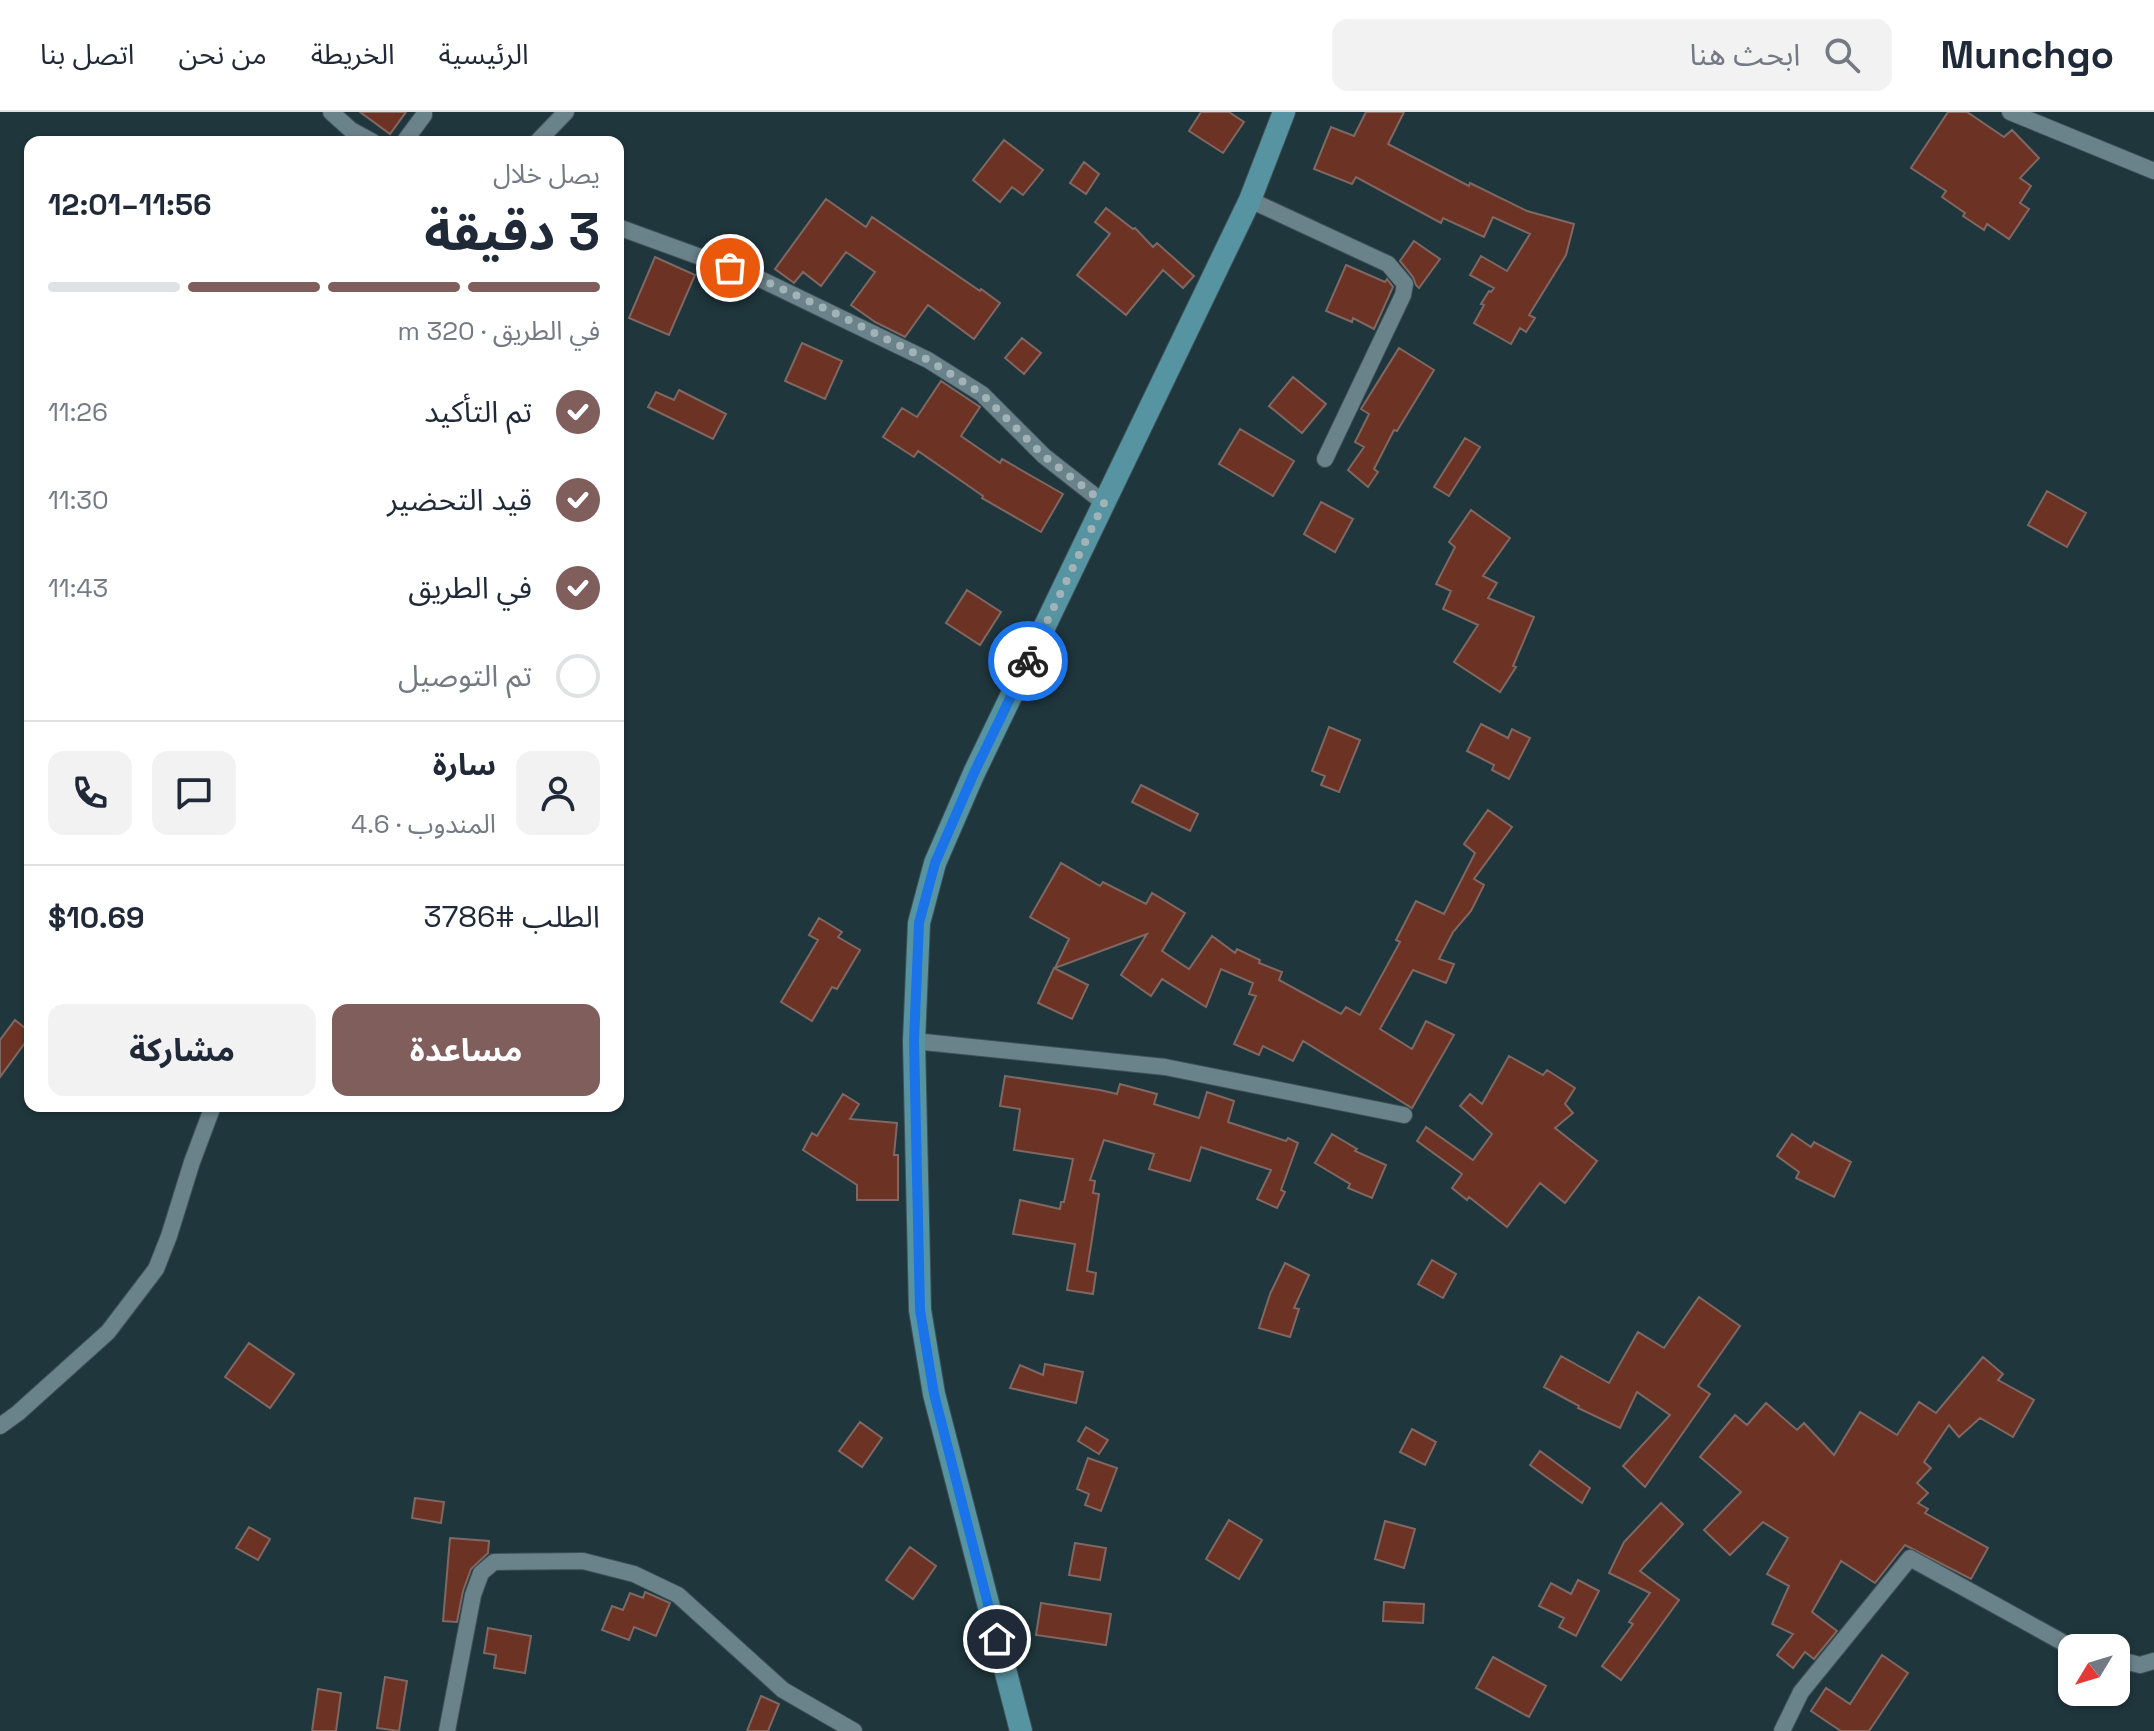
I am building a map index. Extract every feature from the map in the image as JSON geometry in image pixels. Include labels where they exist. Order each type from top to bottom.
[{"type":"main road","points":[[1021,1731],[934,1394],[920,1310],[914,1041],[919,923],[935,863],[974,773],[1250,200],[1284,112]]},
{"type":"street","points":[[331,112],[362,136]]},
{"type":"street","points":[[408,136],[424,112]]},
{"type":"street","points":[[543,136],[566,112]]},
{"type":"street","points":[[2010,112],[2154,171]]},
{"type":"street","points":[[1250,200],[1388,264],[1405,284],[1403,295],[1325,459]]},
{"type":"street","points":[[624,229],[758,278],[928,360],[982,394],[1044,456],[1104,503]]},
{"type":"street","points":[[914,1041],[1165,1067],[1404,1115]]},
{"type":"street","points":[[0,1426],[108,1332],[156,1269],[211,1112]]},
{"type":"street","points":[[1782,1731],[1801,1692],[1910,1558],[2058,1640]]},
{"type":"street","points":[[447,1731],[473,1595],[481,1573],[494,1562],[583,1561],[634,1574],[678,1595],[783,1690],[854,1731]]},
{"type":"street","points":[[2130,1662],[2140,1665],[2154,1661]]},
{"type":"building","points":[[360,112],[406,112],[390,134]]},
{"type":"building","points":[[1201,112],[1229,112],[1244,122],[1223,153],[1189,131]]},
{"type":"building","points":[[1366,112],[1404,112],[1388,144],[1469,186],[1470,183],[1527,211],[1574,224],[1566,255],[1529,315],[1535,318],[1526,332],[1520,328],[1511,344],[1474,323],[1484,305],[1481,304],[1494,288],[1470,275],[1481,256],[1507,271],[1530,234],[1493,217],[1484,237],[1443,218],[1441,223],[1356,177],[1352,184],[1314,169],[1331,127],[1354,136]]},
{"type":"building","points":[[1948,112],[1967,112],[2004,137],[2012,130],[2039,158],[2020,178],[2031,186],[2020,203],[2029,209],[2009,239],[1987,224],[1984,230],[1963,216],[1965,213],[1942,197],[1946,191],[1911,168]]},
{"type":"building","points":[[1004,140],[1043,170],[1023,195],[1012,187],[1000,202],[973,180]]},
{"type":"building","points":[[1084,162],[1099,174],[1086,194],[1070,183]]},
{"type":"building","points":[[826,199],[866,227],[872,217],[1000,303],[974,339],[928,305],[905,337],[875,322],[851,305],[875,272],[846,252],[821,286],[803,272],[794,283],[775,269]]},
{"type":"building","points":[[1106,208],[1135,228],[1153,247],[1157,243],[1194,276],[1183,288],[1163,270],[1126,315],[1077,275],[1110,234],[1095,222]]},
{"type":"building","points":[[1414,241],[1440,259],[1419,288],[1400,261]]},
{"type":"building","points":[[655,257],[695,275],[669,335],[629,318]]},
{"type":"building","points":[[1346,265],[1385,282],[1387,279],[1393,287],[1374,329],[1353,318],[1352,322],[1326,311]]},
{"type":"building","points":[[1022,338],[1041,353],[1024,374],[1005,358]]},
{"type":"building","points":[[802,343],[842,361],[825,399],[785,381]]},
{"type":"building","points":[[1399,348],[1434,370],[1397,431],[1394,430],[1374,469],[1378,472],[1368,487],[1348,470],[1364,447],[1355,442],[1369,414],[1361,409]]},
{"type":"building","points":[[1293,377],[1326,404],[1302,433],[1269,406]]},
{"type":"building","points":[[941,381],[980,407],[961,436],[1000,463],[1002,459],[1063,494],[1041,532],[982,498],[918,451],[914,457],[883,437],[902,408],[917,417]]},
{"type":"building","points":[[679,390],[726,414],[713,439],[648,407],[656,392],[674,400]]},
{"type":"building","points":[[1240,429],[1294,461],[1273,496],[1219,464]]},
{"type":"building","points":[[1465,438],[1480,447],[1449,496],[1434,487]]},
{"type":"building","points":[[2047,491],[2086,513],[2067,547],[2028,525]]},
{"type":"building","points":[[1321,502],[1353,519],[1335,552],[1304,534]]},
{"type":"building","points":[[1471,510],[1510,538],[1483,576],[1497,583],[1488,598],[1534,617],[1513,666],[1516,667],[1500,692],[1454,662],[1478,625],[1443,609],[1451,591],[1436,584],[1455,547],[1449,542]]},
{"type":"building","points":[[967,590],[1001,612],[980,645],[946,623]]},
{"type":"building","points":[[1481,724],[1508,738],[1512,729],[1530,738],[1509,779],[1492,770],[1494,765],[1467,751]]},
{"type":"building","points":[[1329,727],[1360,740],[1339,792],[1321,785],[1325,776],[1312,771]]},
{"type":"building","points":[[1141,785],[1198,814],[1190,831],[1132,802]]},
{"type":"building","points":[[1488,810],[1512,827],[1474,879],[1484,885],[1471,911],[1453,932],[1439,959],[1454,964],[1446,983],[1413,970],[1380,1029],[1412,1049],[1426,1021],[1454,1035],[1412,1108],[1303,1041],[1293,1061],[1263,1046],[1259,1055],[1234,1044],[1256,996],[1249,994],[1253,983],[1221,969],[1206,1007],[1162,979],[1151,996],[1121,975],[1147,934],[1055,968],[1069,939],[1030,917],[1061,863],[1100,886],[1103,882],[1146,904],[1152,893],[1185,913],[1162,951],[1189,969],[1212,936],[1235,953],[1237,949],[1260,960],[1259,963],[1282,972],[1279,980],[1341,1014],[1346,1007],[1360,1015],[1400,942],[1396,940],[1416,901],[1444,914],[1475,853],[1464,844]]},
{"type":"building","points":[[819,918],[842,932],[838,937],[860,950],[837,989],[832,987],[812,1021],[781,1002],[818,940],[809,935]]},
{"type":"building","points":[[1054,968],[1088,985],[1072,1019],[1038,1003]]},
{"type":"building","points":[[15,1020],[24,1027],[24,1044],[0,1077],[0,1040]]},
{"type":"building","points":[[1509,1056],[1543,1075],[1547,1070],[1575,1088],[1565,1104],[1573,1113],[1555,1128],[1597,1161],[1565,1203],[1540,1183],[1507,1227],[1469,1197],[1467,1200],[1452,1188],[1462,1174],[1417,1141],[1426,1127],[1473,1160],[1492,1134],[1460,1106],[1470,1094],[1482,1104]]},
{"type":"building","points":[[1005,1076],[1117,1094],[1120,1084],[1157,1094],[1154,1104],[1199,1118],[1207,1092],[1234,1101],[1228,1122],[1298,1143],[1281,1190],[1285,1192],[1277,1208],[1257,1199],[1271,1170],[1201,1147],[1190,1181],[1149,1169],[1154,1154],[1104,1140],[1090,1180],[1095,1181],[1093,1193],[1099,1194],[1087,1271],[1096,1273],[1093,1294],[1067,1290],[1075,1244],[1013,1234],[1020,1200],[1060,1209],[1073,1159],[1014,1150],[1020,1109],[1000,1106]]},
{"type":"building","points":[[843,1094],[859,1104],[850,1119],[897,1123],[894,1155],[898,1155],[898,1200],[857,1200],[857,1185],[803,1150],[812,1133],[817,1136]]},
{"type":"building","points":[[1332,1134],[1357,1149],[1355,1151],[1386,1165],[1372,1198],[1348,1188],[1350,1184],[1315,1163]]},
{"type":"building","points":[[1792,1134],[1811,1147],[1814,1142],[1851,1162],[1834,1197],[1796,1178],[1799,1172],[1777,1156]]},
{"type":"building","points":[[1432,1260],[1456,1274],[1443,1298],[1418,1284]]},
{"type":"building","points":[[1285,1263],[1309,1275],[1294,1308],[1299,1309],[1290,1337],[1259,1328],[1270,1294]]},
{"type":"building","points":[[1699,1297],[1740,1326],[1698,1386],[1710,1394],[1645,1487],[1623,1466],[1670,1415],[1637,1392],[1620,1428],[1544,1387],[1561,1356],[1609,1383],[1638,1332],[1664,1348]]},
{"type":"building","points":[[249,1343],[294,1374],[270,1408],[225,1377]]},
{"type":"building","points":[[1983,1357],[2003,1374],[1998,1380],[2034,1400],[2013,1437],[1980,1418],[1959,1437],[1949,1425],[1924,1462],[1931,1468],[1917,1483],[1928,1493],[1918,1503],[1928,1509],[1925,1513],[1988,1548],[1971,1579],[1905,1545],[1875,1583],[1841,1561],[1812,1612],[1837,1631],[1814,1659],[1805,1652],[1793,1668],[1777,1655],[1793,1634],[1772,1624],[1789,1586],[1767,1574],[1788,1538],[1763,1522],[1730,1555],[1704,1530],[1741,1492],[1700,1457],[1735,1415],[1747,1425],[1766,1403],[1797,1430],[1804,1423],[1834,1455],[1860,1412],[1897,1435],[1919,1402],[1936,1413]]},
{"type":"building","points":[[1045,1364],[1083,1372],[1076,1403],[1010,1388],[1020,1365],[1043,1375]]},
{"type":"building","points":[[860,1422],[882,1438],[862,1467],[839,1451]]},
{"type":"building","points":[[1086,1427],[1108,1440],[1099,1454],[1078,1441]]},
{"type":"building","points":[[1412,1429],[1436,1442],[1425,1465],[1400,1452]]},
{"type":"building","points":[[1540,1451],[1590,1488],[1582,1503],[1530,1465]]},
{"type":"building","points":[[1088,1458],[1117,1468],[1101,1511],[1085,1505],[1089,1494],[1077,1489]]},
{"type":"building","points":[[415,1498],[444,1502],[441,1523],[412,1518]]},
{"type":"building","points":[[1661,1503],[1683,1524],[1640,1571],[1679,1600],[1621,1680],[1602,1666],[1633,1624],[1629,1622],[1650,1593],[1609,1573],[1624,1542]]},
{"type":"building","points":[[1229,1520],[1262,1540],[1239,1579],[1206,1559]]},
{"type":"building","points":[[1385,1521],[1415,1529],[1404,1568],[1375,1559]]},
{"type":"building","points":[[249,1527],[270,1539],[258,1560],[236,1548]]},
{"type":"building","points":[[450,1538],[489,1541],[488,1553],[471,1569],[457,1622],[443,1621]]},
{"type":"building","points":[[1075,1543],[1106,1548],[1100,1580],[1069,1575]]},
{"type":"building","points":[[910,1547],[936,1566],[913,1599],[886,1580]]},
{"type":"building","points":[[1578,1580],[1599,1591],[1576,1636],[1559,1627],[1564,1618],[1539,1606],[1551,1583],[1571,1594]]},
{"type":"building","points":[[645,1592],[670,1603],[656,1636],[634,1627],[629,1640],[602,1630],[612,1606],[623,1610],[630,1593],[643,1598]]},
{"type":"building","points":[[1384,1602],[1424,1604],[1423,1623],[1383,1621]]},
{"type":"building","points":[[1041,1603],[1111,1614],[1106,1645],[1036,1635]]},
{"type":"building","points":[[488,1628],[531,1636],[525,1673],[494,1668],[496,1655],[484,1653]]},
{"type":"building","points":[[1882,1655],[1908,1673],[1869,1731],[1841,1731],[1811,1711],[1826,1688],[1850,1704]]},
{"type":"building","points":[[1493,1657],[1546,1686],[1529,1717],[1476,1688]]},
{"type":"building","points":[[385,1677],[407,1681],[399,1731],[377,1728]]},
{"type":"building","points":[[318,1689],[341,1693],[336,1731],[312,1731]]},
{"type":"building","points":[[761,1696],[779,1704],[768,1731],[747,1731]]},
{"type":"way so far","points":[[730,268],[837,314],[946,371],[982,394],[1044,456],[1104,503],[1028,661]]},
{"type":"route","points":[[997,1639],[934,1394],[920,1310],[914,1041],[919,923],[935,863],[1028,661]]}]
